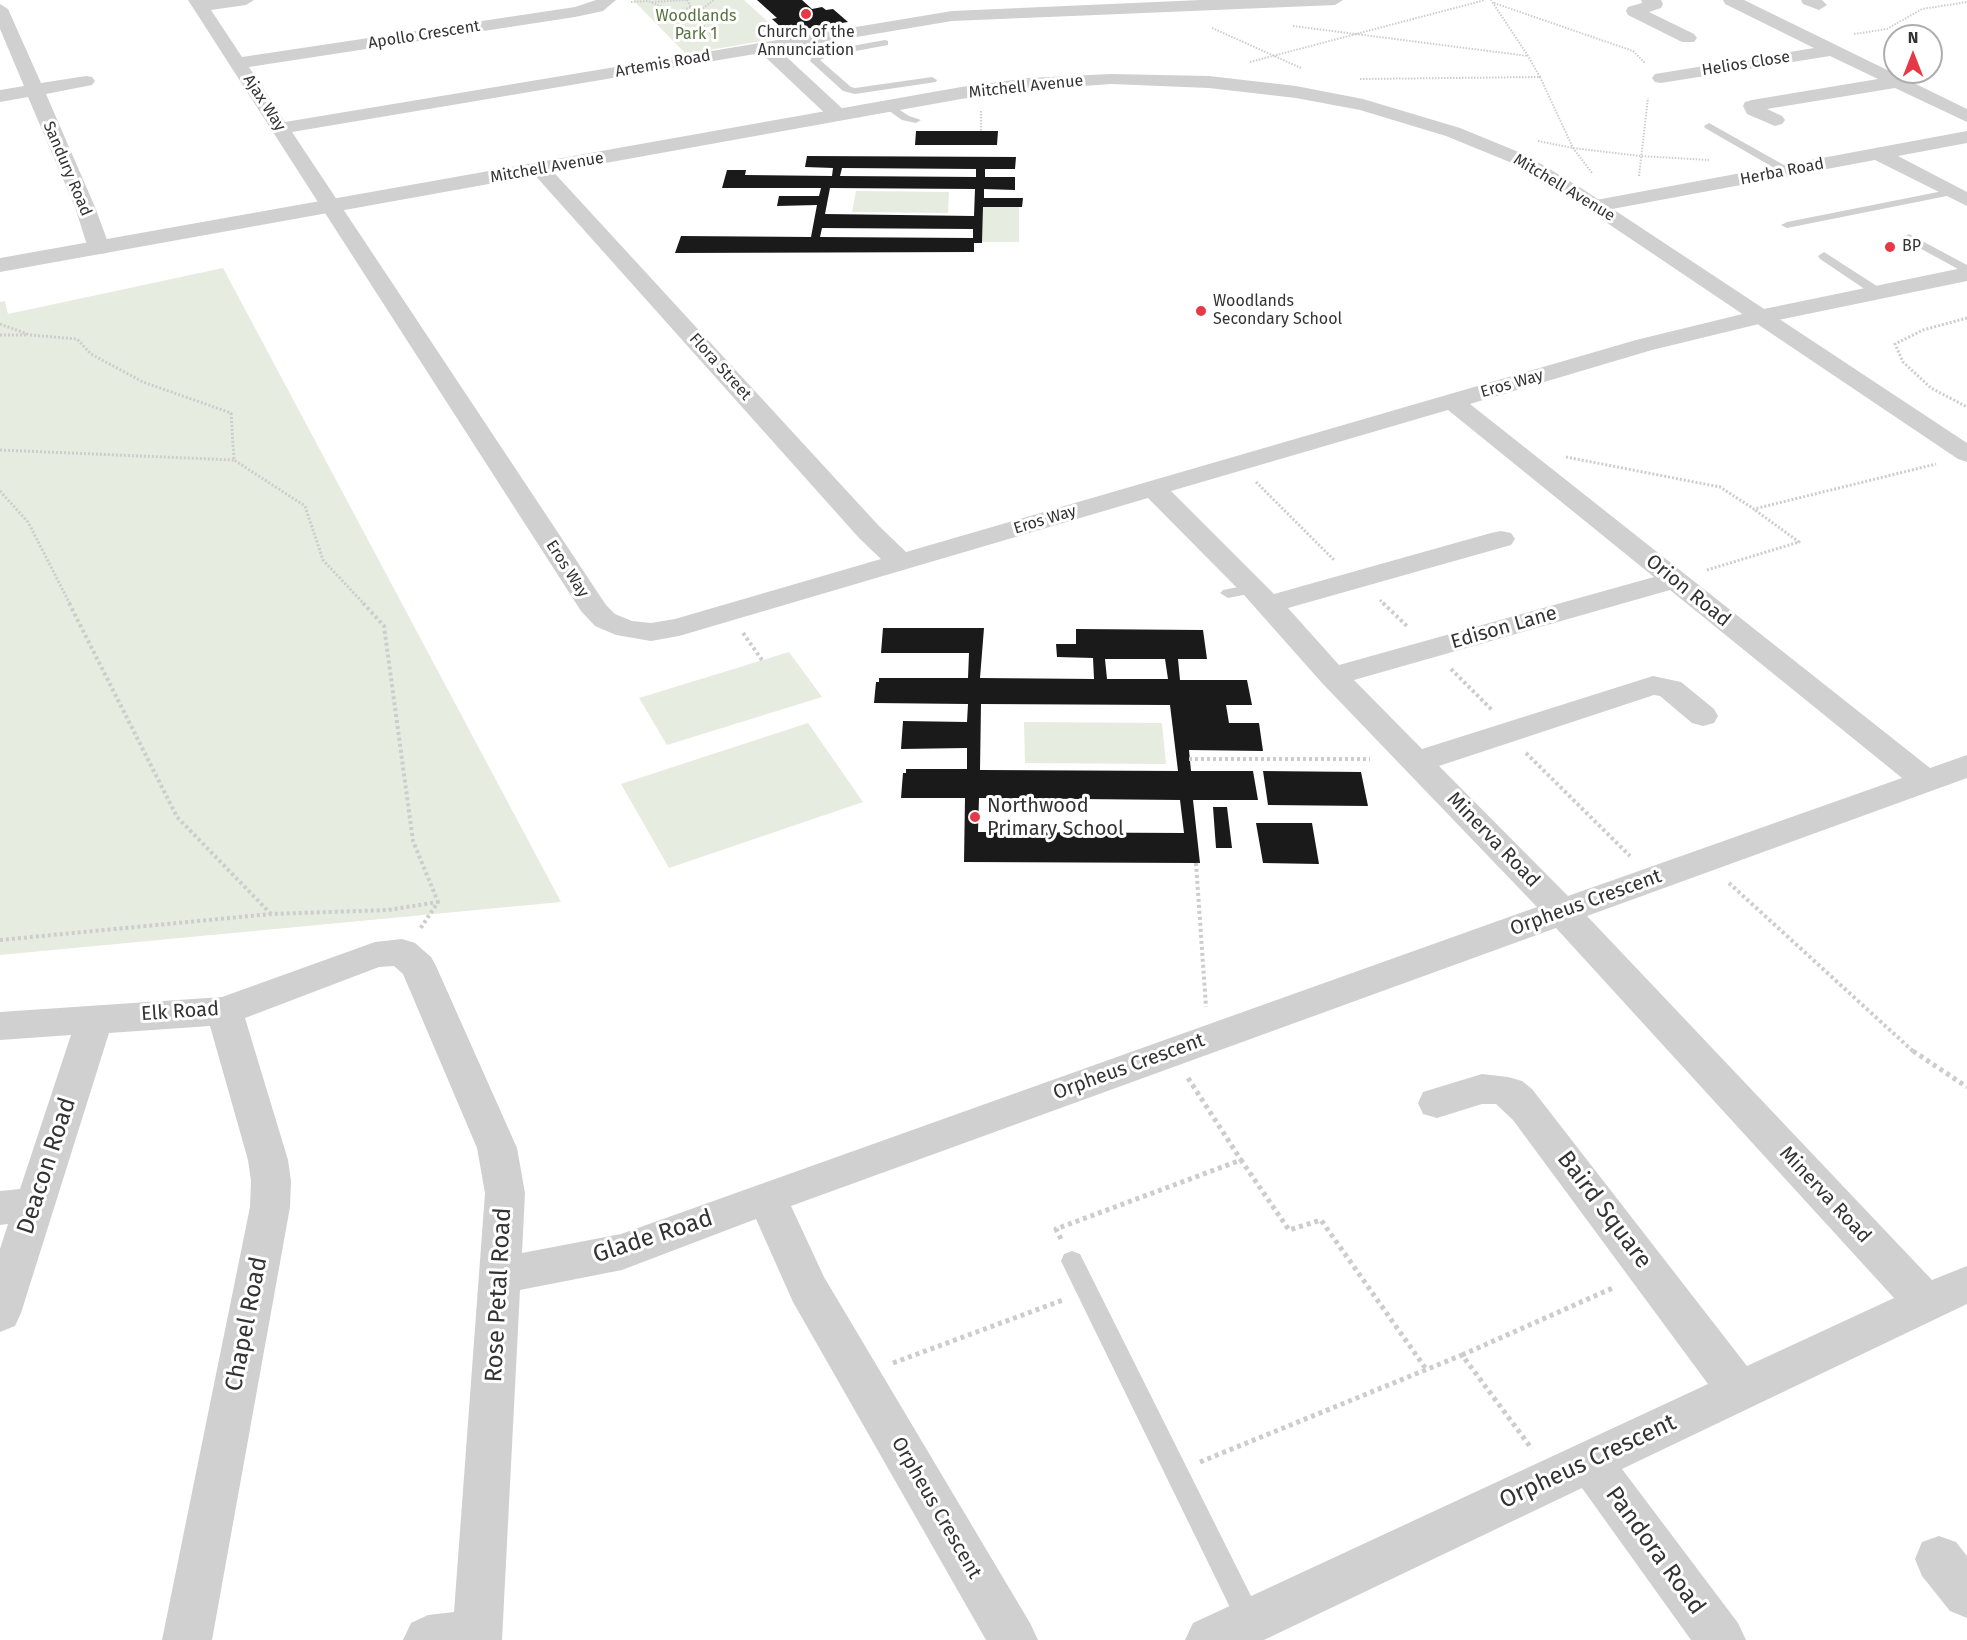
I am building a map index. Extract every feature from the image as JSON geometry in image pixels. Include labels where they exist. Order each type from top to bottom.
[{"type":"street","points":[[198,3],[246,0]]},
{"type":"street","name":"Apollo Crescent","points":[[237,63],[575,12],[597,7],[608,0]]},
{"type":"street","name":"Artemis Road","points":[[281,128],[952,16],[1040,5],[1335,0]]},
{"type":"street","points":[[1649,0],[1655,4],[1634,11],[1688,38]]},
{"type":"street","points":[[1731,0],[1883,75]]},
{"type":"street","name":"Ajax Way","points":[[198,3],[330,207]]},
{"type":"street","name":"Sandury Road","points":[[0,9],[85,207],[99,248]]},
{"type":"street","points":[[765,47],[814,76],[838,115]]},
{"type":"street","name":"Helios Close","points":[[1661,78],[1832,50]]},
{"type":"street","name":"Mitchell Avenue","points":[[0,265],[888,106],[1028,84],[1120,79],[1209,82],[1324,97],[1363,105],[1426,123],[1519,159],[1596,206],[1967,454]]},
{"type":"street","points":[[0,96],[86,81]]},
{"type":"street","points":[[1775,120],[1752,106],[1883,83]]},
{"type":"street","points":[[1902,84],[1967,116]]},
{"type":"street","points":[[1932,99],[1967,92]]},
{"type":"street","name":"Herba Road","points":[[1596,206],[1967,137]]},
{"type":"street","points":[[1879,154],[1960,196]]},
{"type":"street","name":"Flora Street","points":[[540,169],[869,532],[901,563]]},
{"type":"street","name":"Eros Way","points":[[330,207],[595,611],[605,620],[626,629],[639,631],[672,628],[901,563],[1152,487],[1453,402],[1644,345],[1759,317],[1879,293],[1967,272]]},
{"type":"street","name":"Orion Road","points":[[1453,402],[1924,780]]},
{"type":"street","name":"Minerva Road","points":[[1152,487],[1250,596],[1333,676],[1562,912],[1926,1303]]},
{"type":"street","points":[[1250,596],[1501,539]]},
{"type":"street","name":"Edison Lane","points":[[1333,676],[1675,580]]},
{"type":"street","points":[[1411,756],[1653,685],[1670,690],[1703,716]]},
{"type":"street","name":"Orpheus Crescent","points":[[1013,1640],[808,1289],[767,1198],[1967,766]]},
{"type":"street","name":"Elk Road","points":[[0,1026],[224,1011],[375,955],[411,959]]},
{"type":"street","name":"Rose Petal Road","points":[[411,959],[497,1148],[505,1193],[478,1636]]},
{"type":"street","name":"Chapel Road","points":[[187,1640],[270,1207],[271,1181],[268,1160],[224,1011]]},
{"type":"street","name":"Deacon Road","points":[[0,1313],[17,1206],[95,1018]]},
{"type":"street","name":"Baird Square","points":[[1437,1103],[1482,1089],[1496,1089],[1508,1092],[1527,1109],[1740,1391]]},
{"type":"street","name":"Glade Road","points":[[501,1275],[622,1252],[767,1198]]},
{"type":"street","name":"Orpheus Crescent","points":[[1210,1640],[1967,1284]]},
{"type":"street","name":"Pandora Road","points":[[1589,1461],[1721,1640]]},
{"type":"street","points":[[428,1640],[478,1636]]},
{"type":"lane","points":[[885,43],[816,57],[814,76],[855,91],[932,80]]},
{"type":"lane","points":[[888,106],[909,122]]},
{"type":"lane","points":[[1709,126],[1787,171]]},
{"type":"lane","points":[[1786,225],[1960,196]]},
{"type":"lane","points":[[1908,238],[1967,272]]},
{"type":"lane","points":[[1824,256],[1879,293]]},
{"type":"lane","points":[[1072,1261],[1250,1621]]},
{"type":"path","points":[[628,2],[687,0],[691,7]]},
{"type":"path","points":[[675,13],[691,7],[702,9],[714,0]]},
{"type":"path","points":[[1209,82],[1211,71],[1275,57],[1485,0]]},
{"type":"path","points":[[648,1],[701,23],[715,38]]},
{"type":"path","points":[[1491,1],[1540,77],[1585,166],[1624,201]]},
{"type":"path","points":[[1491,1],[1633,51],[1661,78],[1643,86],[1649,100],[1639,184],[1659,194]]},
{"type":"path","points":[[1812,40],[1887,29],[1922,9],[1967,2]]},
{"type":"path","points":[[701,23],[702,9]]},
{"type":"path","points":[[1283,25],[1528,56]]},
{"type":"path","points":[[1211,28],[1306,70]]},
{"type":"path","points":[[1350,79],[1540,77]]},
{"type":"path","points":[[1528,139],[1574,148],[1641,156],[1712,160]]},
{"type":"path","points":[[1967,318],[1923,330],[1894,344],[1903,362],[1931,388],[1967,407]]},
{"type":"path","points":[[0,324],[30,335]]},
{"type":"path","points":[[0,335],[77,339],[91,354],[143,382],[231,413],[234,460]]},
{"type":"path","points":[[0,450],[234,460],[304,506],[323,560],[384,626],[413,841],[438,902],[411,959]]},
{"type":"path","points":[[1518,455],[1540,452],[1720,487],[1799,542],[1675,580]]},
{"type":"path","points":[[1754,509],[1944,462]]},
{"type":"path","points":[[0,491],[28,522],[177,817],[271,914]]},
{"type":"path","points":[[1189,759],[1378,759],[1411,756]]},
{"type":"path","points":[[1705,861],[1909,1049],[1967,1087]]},
{"type":"path","points":[[1196,863],[1209,1038]]},
{"type":"path","points":[[0,940],[271,914],[388,910],[438,902]]},
{"type":"path","points":[[1170,1052],[1289,1230],[1321,1220],[1426,1369]]},
{"type":"path","points":[[1072,1261],[1056,1229],[1241,1160]]},
{"type":"path","points":[[1176,1472],[1462,1355],[1650,1272]]},
{"type":"path","points":[[859,1376],[1087,1291]]},
{"type":"path","points":[[1462,1355],[1538,1456],[1589,1461]]},
{"type":"green space","name":"Woodlands Park 1","points":[[633,0],[744,0],[785,37],[686,54]]},
{"type":"green space","points":[[856,191],[949,192],[948,213],[852,212]]},
{"type":"green space","points":[[983,207],[1019,207],[1019,242],[982,242]]},
{"type":"green space","points":[[223,268],[561,902],[0,955],[0,302],[5,301],[8,314]]},
{"type":"green space","points":[[789,652],[822,697],[667,745],[639,698]]},
{"type":"green space","points":[[1024,722],[1162,723],[1166,764],[1025,763]]},
{"type":"green space","points":[[808,723],[863,802],[669,868],[621,784]]},
{"type":"building","name":"Church of the Annunciation","points":[[757,0],[802,0],[812,9],[822,7],[826,10],[833,9],[848,22],[786,32],[772,19],[777,18]]},
{"type":"building","points":[[916,131],[998,131],[997,145],[915,145]]},
{"type":"building","points":[[807,156],[1016,157],[1015,169],[985,169],[985,177],[1015,177],[1015,190],[984,189],[984,198],[1023,198],[1022,207],[983,207],[982,243],[974,243],[974,252],[675,253],[681,236],[811,237],[817,205],[777,206],[779,196],[819,196],[821,188],[722,188],[727,170],[746,170],[745,175],[832,176],[833,168],[805,167]],"holes":[[[842,168],[976,169],[976,177],[840,176]],[[830,188],[975,189],[974,216],[825,214]],[[822,228],[973,229],[973,238],[820,237]]]},
{"type":"building","points":[[883,628],[984,628],[980,678],[1094,679],[1093,658],[1057,657],[1056,644],[1076,644],[1076,629],[1203,630],[1207,659],[1178,659],[1180,680],[1247,680],[1252,705],[1226,705],[1229,723],[1259,723],[1263,751],[1189,750],[1191,771],[1253,771],[1258,800],[1193,800],[1200,863],[964,862],[965,798],[901,798],[903,773],[906,773],[906,769],[967,769],[967,748],[901,749],[903,721],[967,722],[968,704],[874,703],[876,682],[879,682],[879,678],[968,678],[969,653],[881,653]],"holes":[[[1105,659],[1165,659],[1168,679],[1107,679]],[[981,704],[1170,705],[1178,771],[980,770]],[[979,798],[1180,800],[1184,833],[978,832]]]},
{"type":"building","points":[[1263,771],[1361,772],[1368,806],[1268,805]]},
{"type":"building","points":[[1213,807],[1227,807],[1232,848],[1216,848]]},
{"type":"building","points":[[1256,823],[1312,823],[1319,864],[1263,863]]},
{"type":"place","name":"Church of the Annunciation","points":[[806,14]]},
{"type":"place","name":"BP","points":[[1890,247]]},
{"type":"place","name":"Woodlands Secondary School","points":[[1201,311]]},
{"type":"place","name":"Northwood Primary School","points":[[975,817]]}]
